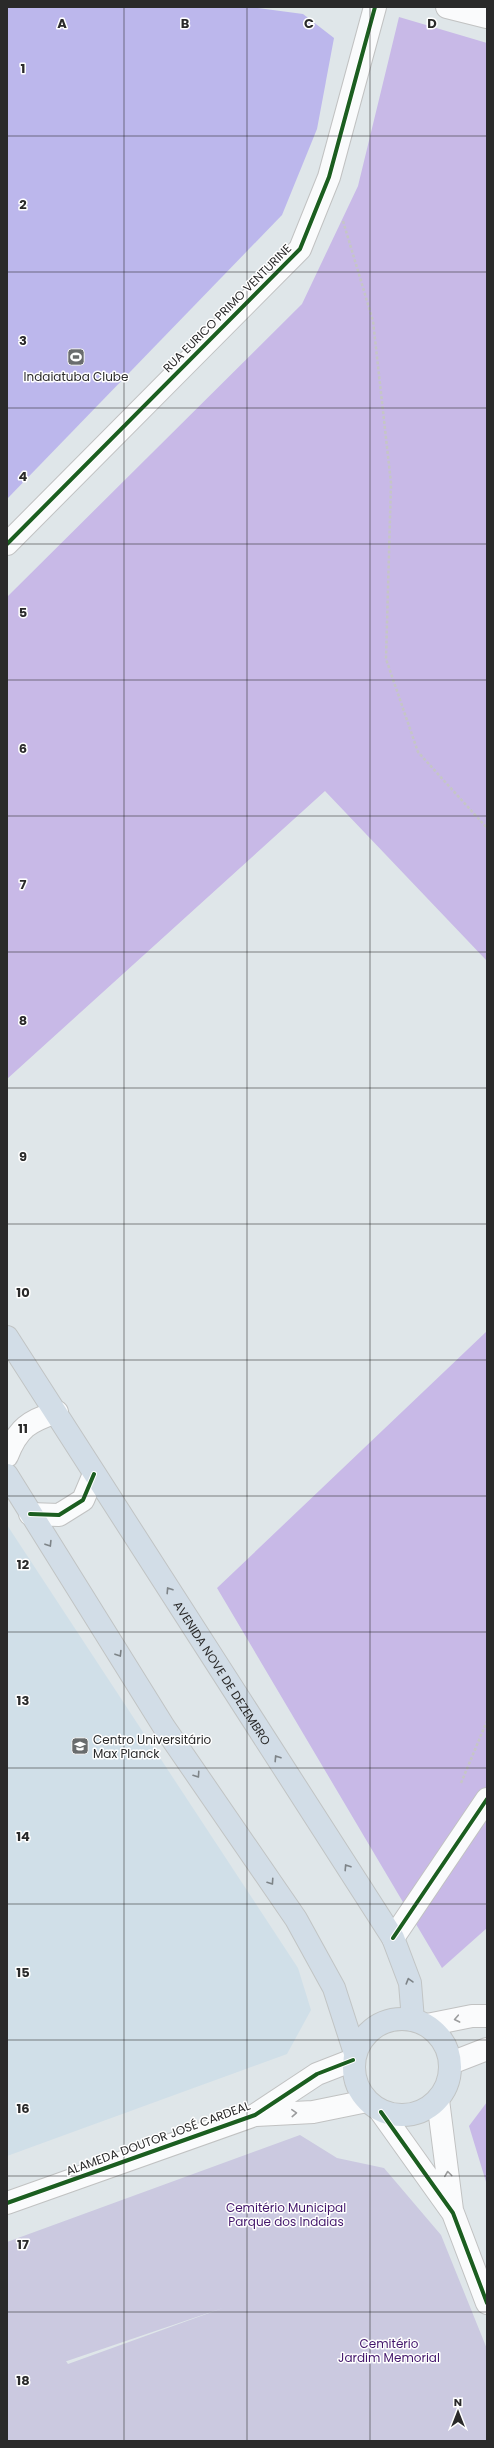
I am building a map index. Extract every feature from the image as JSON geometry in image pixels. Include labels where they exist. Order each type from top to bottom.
[{"type":"main road","name":"AVENIDA NOVE DE DEZEMBRO","points":[[7,1337],[57,1412],[94,1474],[393,1938],[410,1983],[420,2022]]},
{"type":"main road","points":[[7,1475],[164,1727],[296,1919],[334,1988],[354,2056],[354,2082],[374,2106],[402,2116],[421,2112],[438,2100],[450,2077],[451,2063],[443,2041],[420,2022],[398,2018],[384,2022],[371,2029],[361,2040],[354,2056]]},
{"type":"street","name":"RUA EURICO PRIMO VENTURINE","points":[[7,544],[300,249],[330,177],[376,7]]},
{"type":"street","points":[[447,7],[487,17]]},
{"type":"street","points":[[7,1456],[13,1441],[33,1420],[57,1412]]},
{"type":"street","points":[[30,1514],[59,1515],[83,1500],[94,1474]]},
{"type":"street","points":[[393,1938],[487,1799]]},
{"type":"street","points":[[420,2022],[472,2016],[487,2016]]},
{"type":"street","points":[[451,2063],[487,2049]]},
{"type":"street","name":"ALAMEDA DOUTOR JOSÉ CARDEAL","points":[[7,2202],[255,2115],[317,2074],[354,2056]]},
{"type":"street","points":[[438,2100],[453,2213],[487,2303]]},
{"type":"street","points":[[374,2106],[453,2213]]},
{"type":"street","name":"ALAMEDA DOUTOR JOSÉ CARDEAL","points":[[255,2115],[313,2112],[374,2106]]},
{"type":"path","points":[[330,177],[374,329],[391,483],[386,659],[418,752],[487,828]]},
{"type":"shaded area","name":"Indaiatuba Clube","points":[[7,7],[250,7],[303,14],[334,38],[317,129],[282,215],[7,499]]},
{"type":"shaded area","points":[[399,17],[487,43],[487,961],[325,791],[7,1079],[7,597],[302,304],[358,186]]},
{"type":"shaded area","points":[[487,1331],[487,1928],[442,1968],[217,1588]]},
{"type":"shaded area","name":"Centro Universitário Max Planck","points":[[7,1525],[298,1968],[311,2010],[287,2054],[7,2156]]},
{"type":"shaded area","points":[[487,2102],[487,2185],[469,2126]]},
{"type":"green space","points":[[300,2135],[337,2158],[384,2168],[441,2235],[487,2349],[487,2441],[7,2441],[7,2242]],"holes":[[[223,2308],[68,2364],[66,2361]]]},
{"type":"cycle path","points":[[7,544],[300,249],[329,177],[375,7]]},
{"type":"cycle path","points":[[30,1514],[59,1515],[83,1500],[94,1474]]},
{"type":"cycle path","points":[[393,1938],[487,1799]]},
{"type":"cycle path","points":[[7,2203],[255,2115],[317,2074],[353,2060]]},
{"type":"cycle path","points":[[381,2112],[453,2213],[487,2303]]},
{"type":"place","name":"Indaiatuba Clube","points":[[76,357]]},
{"type":"place","name":"Centro Universitário Max Planck","points":[[80,1746]]},
{"type":"park label","name":"Cemitério Municipal Parque dos Indaias","points":[[286,2214]]},
{"type":"park label","name":"Cemitério Jardim Memorial","points":[[389,2350]]}]
